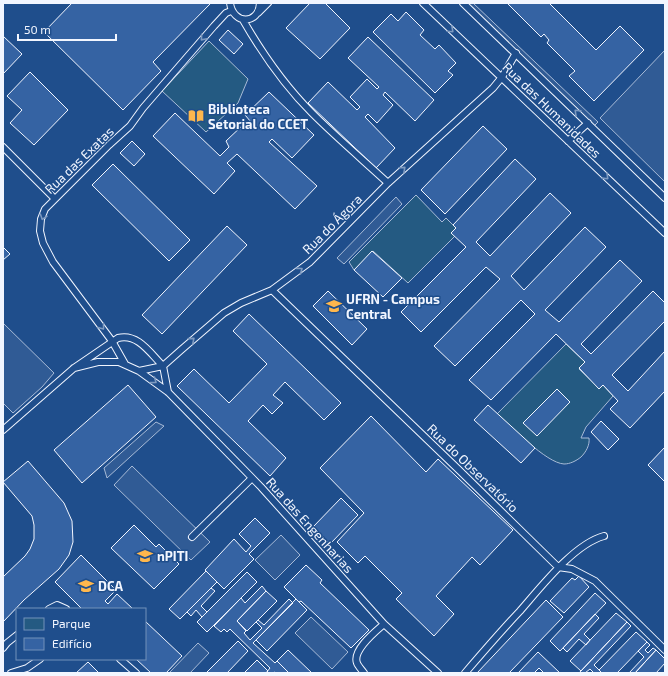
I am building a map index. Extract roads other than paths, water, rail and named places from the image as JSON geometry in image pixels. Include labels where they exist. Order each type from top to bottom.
[{"type":"lane","points":[[230,3],[231,11],[236,17],[243,20],[250,19],[256,15],[268,3]]},
{"type":"lane","points":[[256,15],[260,8],[260,3]]},
{"type":"lane","name":"Rua das Humanidades","points":[[423,3],[665,233]]},
{"type":"lane","name":"Rua das Humanidades","points":[[463,3],[665,198]]},
{"type":"lane","name":"Rua das Exatas","points":[[125,364],[112,341],[53,262],[43,243],[40,231],[41,219],[46,209],[55,198],[108,145],[130,126],[143,108],[214,26],[226,13],[231,11]]},
{"type":"lane","points":[[243,20],[260,48],[292,92],[312,113],[388,183]]},
{"type":"lane","name":"Rua do Ágora","points":[[163,366],[224,313],[241,303],[272,290],[310,262],[388,183],[493,88],[502,77],[516,54]]},
{"type":"lane","points":[[568,141],[588,123]]},
{"type":"lane","points":[[3,147],[55,198]]},
{"type":"lane","name":"Rua do Observatório","points":[[272,290],[558,567]]},
{"type":"lane","points":[[3,430],[74,368],[112,341],[125,336],[132,337],[141,343],[163,366],[168,392]]},
{"type":"lane","points":[[74,368],[98,362],[119,362],[125,364]]},
{"type":"lane","name":"Rua das Engenharias","points":[[125,364],[139,371],[168,392],[252,478],[384,624],[438,673]]},
{"type":"lane","points":[[139,371],[163,366]]},
{"type":"lane","points":[[192,537],[252,478]]},
{"type":"lane","points":[[465,673],[558,567],[590,542],[604,536]]},
{"type":"lane","points":[[558,567],[572,568],[595,581],[665,650]]},
{"type":"lane","points":[[51,608],[57,605],[64,608]]},
{"type":"lane","points":[[364,673],[357,663],[356,654],[371,636],[384,624]]},
{"type":"lane","points":[[3,648],[16,636]]},
{"type":"lane","points":[[11,673],[27,668],[39,660]]},
{"type":"lane","points":[[121,660],[136,673]]},
{"type":"place","name":"Biblioteca Setorial do CCET","points":[[196,116]]},
{"type":"place","name":"UFRN - Campus Central","points":[[334,306]]},
{"type":"place","name":"nPITI","points":[[145,556]]},
{"type":"place","name":"DCA","points":[[86,586]]}]
